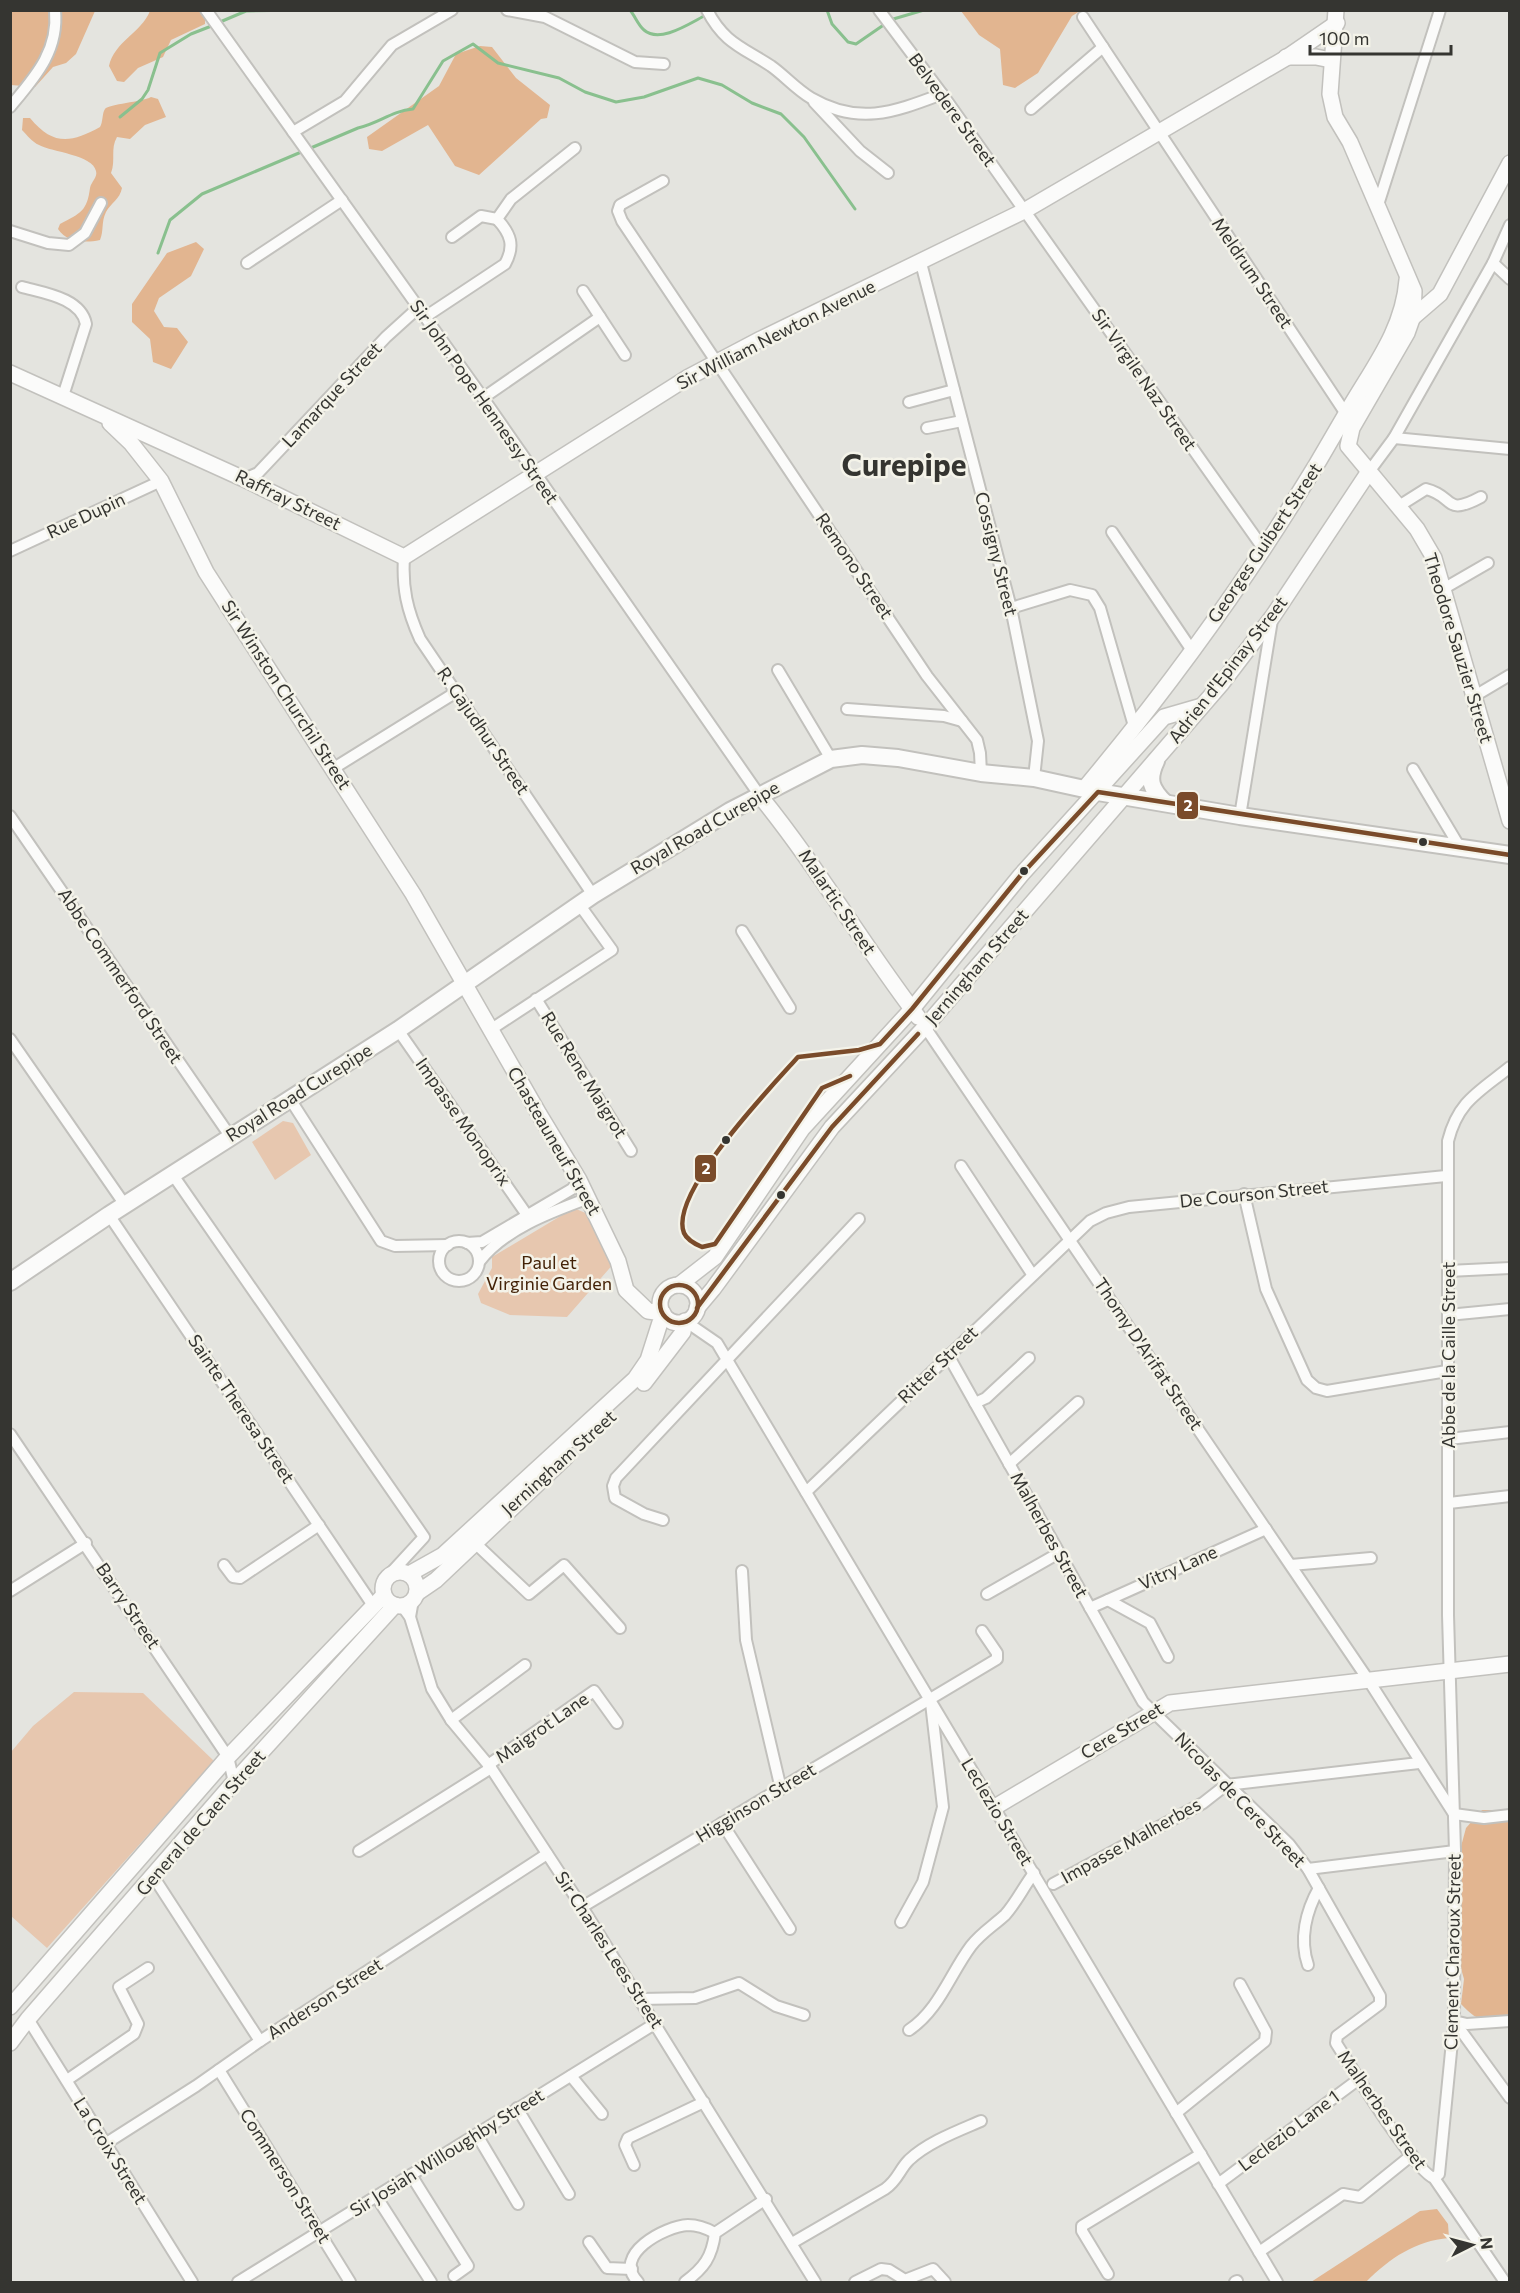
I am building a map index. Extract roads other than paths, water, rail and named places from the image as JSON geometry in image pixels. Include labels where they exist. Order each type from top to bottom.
[{"type":"main road","name":"Royal Road Curepipe","points":[[10,1282],[230,1136],[398,1030],[586,899],[679,841],[831,759],[862,754],[881,755],[981,773],[1034,778],[1091,791],[1240,816],[1509,855]]},
{"type":"main road","points":[[1155,761],[1150,773],[1151,788],[1166,803]]},
{"type":"street","points":[[10,107],[41,70],[47,58],[53,41],[55,10]]},
{"type":"street","points":[[292,132],[345,101],[392,45],[452,10]]},
{"type":"street","points":[[507,10],[545,17],[635,63],[664,64]]},
{"type":"street","points":[[1377,208],[1440,10]]},
{"type":"street","name":"Belvedere Street","points":[[882,14],[955,112],[1024,211]]},
{"type":"street","name":"Sir John Pope Hennessy Street","points":[[209,15],[483,398],[760,796]]},
{"type":"street","points":[[709,15],[730,42],[780,72],[810,97],[860,151],[888,173]]},
{"type":"street","name":"Meldrum Street","points":[[1083,17],[1349,421]]},
{"type":"street","points":[[1158,133],[1286,57],[1337,17]]},
{"type":"street","name":"Georges Guibert Street","points":[[1091,791],[1134,726],[1263,548],[1401,345],[1413,316],[1414,291],[1350,142],[1335,117],[1330,94],[1331,60],[1337,17]]},
{"type":"street","points":[[1030,109],[1103,47]]},
{"type":"street","points":[[1286,57],[1316,57],[1331,60]]},
{"type":"street","points":[[810,97],[838,111],[856,115],[890,112],[942,94]]},
{"type":"street","name":"Sir William Newton Avenue","points":[[404,557],[717,362],[1024,211],[1158,133]]},
{"type":"street","points":[[497,219],[511,199],[575,148]]},
{"type":"street","points":[[1388,346],[1413,316],[1433,301],[1458,265],[1509,163]]},
{"type":"street","name":"Remono Street","points":[[663,181],[620,205],[618,211],[927,676],[977,740],[981,773]]},
{"type":"street","points":[[247,263],[342,200]]},
{"type":"street","points":[[10,231],[48,243],[69,245],[86,233],[101,203]]},
{"type":"street","name":"Sir Virgile Naz Street","points":[[1024,211],[1263,548]]},
{"type":"street","points":[[425,318],[505,264],[512,251],[511,238],[497,219],[481,216],[452,237]]},
{"type":"street","points":[[1368,473],[1394,438],[1493,263],[1509,225]]},
{"type":"street","name":"Cossigny Street","points":[[921,263],[1011,608],[1038,741],[1038,760],[1034,778]]},
{"type":"street","points":[[1493,263],[1509,279]]},
{"type":"street","name":"Georges Guibert Street","points":[[1349,421],[1388,346],[1403,308],[1407,277]]},
{"type":"street","points":[[22,288],[70,303],[84,315],[86,324],[63,396]]},
{"type":"street","points":[[583,291],[625,355]]},
{"type":"street","points":[[1414,291],[1421,297],[1433,301]]},
{"type":"street","name":"Lamarque Street","points":[[244,479],[258,473],[386,337],[418,308]]},
{"type":"street","points":[[483,398],[600,317]]},
{"type":"street","name":"Raffray Street","points":[[12,376],[63,396],[244,479],[404,557]]},
{"type":"street","points":[[909,402],[954,390]]},
{"type":"street","name":"Sir Winston Churchil Street","points":[[101,415],[149,464],[162,481],[206,572],[255,651],[334,768],[465,983]]},
{"type":"street","points":[[927,428],[962,421]]},
{"type":"street","name":"Theodore Sauzier Street","points":[[1349,421],[1348,446],[1368,473],[1399,506],[1427,544],[1443,589],[1509,821]]},
{"type":"street","points":[[1394,438],[1509,450]]},
{"type":"street","points":[[149,464],[153,455],[171,446]]},
{"type":"street","name":"Adrien d'Epinay Street","points":[[1125,796],[1202,706],[1272,616],[1368,473]]},
{"type":"street","name":"Rue Dupin","points":[[10,551],[162,481]]},
{"type":"street","points":[[1399,506],[1426,489],[1458,507],[1481,497]]},
{"type":"street","points":[[1112,532],[1191,649]]},
{"type":"street","name":"R. Gajudhur Street","points":[[404,557],[402,584],[407,611],[420,639],[458,691],[586,899],[612,950],[536,999]]},
{"type":"street","points":[[1443,589],[1488,563]]},
{"type":"street","points":[[1011,608],[1070,590],[1092,595],[1097,600],[1134,726]]},
{"type":"street","points":[[1240,816],[1272,616]]},
{"type":"street","points":[[778,670],[831,759]]},
{"type":"street","points":[[1473,697],[1509,675]]},
{"type":"street","points":[[334,768],[458,691]]},
{"type":"street","points":[[1091,791],[1164,717],[1202,706]]},
{"type":"street","points":[[848,709],[932,715],[962,721]]},
{"type":"street","points":[[1413,769],[1459,846]]},
{"type":"street","name":"Jerningham Street","points":[[679,1285],[715,1257],[802,1129],[912,1009],[1091,791]]},
{"type":"street","name":"Malartic Street","points":[[760,796],[793,836],[818,877],[925,1027]]},
{"type":"street","name":"Jerningham Street","points":[[697,1308],[832,1127],[925,1027],[1125,796]]},
{"type":"street","name":"Abbe Commerford Street","points":[[10,816],[230,1136]]},
{"type":"street","points":[[742,931],[790,1008]]},
{"type":"street","name":"Chasteauneuf Street","points":[[465,983],[490,1030],[589,1198],[618,1261],[626,1290],[637,1300]]},
{"type":"street","points":[[490,1030],[536,999]]},
{"type":"street","name":"Rue Rene Maigrot","points":[[536,999],[631,1151]]},
{"type":"street","name":"Thomy D'Arifat Street","points":[[925,1027],[1369,1681],[1419,1763],[1454,1814]]},
{"type":"street","name":"Impasse Monoprix","points":[[398,1030],[527,1215]]},
{"type":"street","points":[[10,1039],[125,1205]]},
{"type":"street","name":"Abbe de la Caille Street","points":[[1451,1669],[1448,1615],[1449,1439],[1446,1176],[1448,1141],[1454,1119],[1464,1104],[1509,1067]]},
{"type":"street","points":[[290,1099],[381,1241],[395,1246],[482,1242],[572,1189],[579,1180]]},
{"type":"street","points":[[961,1166],[1032,1274]]},
{"type":"street","points":[[173,1175],[424,1538],[383,1584],[397,1602]]},
{"type":"street","name":"De Courson Street","points":[[1069,1238],[1090,1221],[1106,1213],[1129,1207],[1446,1176]]},
{"type":"street","points":[[1244,1194],[1266,1289],[1307,1380],[1316,1388],[1327,1391],[1447,1371]]},
{"type":"street","points":[[419,1245],[439,1261],[443,1273],[453,1281],[460,1281],[471,1277],[479,1262],[493,1245],[561,1206],[589,1198]]},
{"type":"street","name":"Sainte Theresa Street","points":[[109,1215],[362,1590],[397,1602]]},
{"type":"street","points":[[663,1520],[644,1514],[615,1498],[613,1486],[616,1478],[859,1219]]},
{"type":"street","name":"Ritter Street","points":[[806,1492],[1069,1238]]},
{"type":"street","points":[[467,1243],[476,1251],[479,1262]]},
{"type":"street","points":[[439,1261],[448,1245]]},
{"type":"street","points":[[1448,1271],[1509,1268]]},
{"type":"street","points":[[679,1285],[693,1292],[697,1308],[693,1316],[685,1321],[672,1321],[663,1313],[648,1311],[637,1300],[652,1304],[660,1300],[669,1288],[679,1285]]},
{"type":"street","points":[[662,1296],[663,1313]]},
{"type":"street","points":[[1448,1316],[1509,1309]]},
{"type":"street","name":"Jerningham Street","points":[[409,1574],[443,1555],[634,1379],[648,1360],[663,1313]]},
{"type":"street","name":"Jerningham Street","points":[[397,1602],[436,1580],[506,1511],[635,1393],[683,1332],[685,1321]]},
{"type":"street","name":"Leclezio Street","points":[[685,1321],[717,1343],[1277,2283]]},
{"type":"street","name":"Malherbes Street","points":[[948,1356],[1143,1702],[1153,1711]]},
{"type":"street","points":[[975,1403],[986,1398],[1029,1358]]},
{"type":"street","points":[[1009,1464],[1078,1402]]},
{"type":"street","points":[[1449,1439],[1509,1432]]},
{"type":"street","name":"Barry Street","points":[[10,1434],[86,1543],[228,1756],[234,1782]]},
{"type":"street","points":[[1449,1503],[1509,1496]]},
{"type":"street","points":[[224,1565],[233,1577],[240,1578],[319,1525]]},
{"type":"street","name":"Vitry Lane","points":[[1090,1608],[1266,1528]]},
{"type":"street","points":[[10,1591],[86,1543]]},
{"type":"street","points":[[475,1543],[529,1594],[564,1565],[620,1628]]},
{"type":"street","points":[[987,1594],[1059,1553]]},
{"type":"street","points":[[1291,1565],[1371,1558]]},
{"type":"street","points":[[742,1571],[746,1640],[781,1789]]},
{"type":"street","points":[[390,1574],[396,1572],[409,1574],[414,1579],[397,1602]]},
{"type":"street","points":[[362,1590],[397,1602]]},
{"type":"street","points":[[1108,1600],[1150,1623],[1168,1657]]},
{"type":"street","name":"Sir Charles Lees Street","points":[[397,1602],[427,1679],[451,1720],[489,1767],[582,1907],[815,2283]]},
{"type":"street","name":"General de Caen Street","points":[[13,1998],[228,1756],[317,1667],[397,1602]]},
{"type":"street","name":"General de Caen Street","points":[[10,2043],[28,2019],[234,1782],[397,1602]]},
{"type":"street","name":"Higginson Street","points":[[582,1907],[997,1659],[997,1653],[982,1631]]},
{"type":"street","name":"Cere Street","points":[[994,1807],[1170,1703],[1196,1698],[1509,1664]]},
{"type":"street","points":[[451,1720],[525,1665]]},
{"type":"street","name":"Clement Charoux Street","points":[[1434,2178],[1439,2174],[1454,2021],[1455,1851],[1451,1669]]},
{"type":"street","name":"Maigrot Lane","points":[[489,1767],[594,1691],[617,1723]]},
{"type":"street","points":[[901,1922],[924,1882],[943,1807],[930,1700]]},
{"type":"street","name":"Nicolas de Cere Street","points":[[1153,1711],[1226,1785],[1289,1844],[1319,1888],[1380,1996],[1380,2004],[1337,2036]]},
{"type":"street","points":[[1226,1785],[1419,1763]]},
{"type":"street","points":[[359,1851],[489,1767]]},
{"type":"street","name":"Impasse Malherbes","points":[[1053,1884],[1203,1803],[1226,1785]]},
{"type":"street","points":[[1454,1814],[1484,1818],[1509,1815]]},
{"type":"street","points":[[722,1823],[790,1929]]},
{"type":"street","points":[[1308,1869],[1455,1851]]},
{"type":"street","name":"Anderson Street","points":[[105,2144],[547,1854]]},
{"type":"street","points":[[909,2030],[932,2011],[946,1983],[969,1949],[987,1928],[1005,1914],[1034,1873]]},
{"type":"street","points":[[153,1876],[260,2041]]},
{"type":"street","points":[[1308,1965],[1304,1939],[1309,1906],[1319,1888]]},
{"type":"street","points":[[67,2080],[134,2034],[138,2025],[119,1987],[148,1968]]},
{"type":"street","points":[[640,1999],[695,1998],[739,1983],[776,2006],[804,2015]]},
{"type":"street","points":[[1176,2114],[1265,2041],[1266,2032],[1240,1984]]},
{"type":"street","points":[[13,1998],[28,2019]]},
{"type":"street","name":"La Croix Street","points":[[28,2019],[192,2283]]},
{"type":"street","points":[[1454,2021],[1478,2024],[1509,2021]]},
{"type":"street","points":[[1454,2021],[1509,2098]]},
{"type":"street","name":"Sir Josiah Willoughby Street","points":[[238,2283],[656,2023]]},
{"type":"street","name":"Malherbes Street","points":[[1337,2036],[1336,2043],[1359,2079],[1412,2155],[1428,2176],[1434,2178]]},
{"type":"street","name":"Commerson Street","points":[[219,2070],[350,2283]]},
{"type":"street","points":[[571,2076],[602,2114]]},
{"type":"street","name":"Leclezio Lane 1","points":[[1218,2184],[1359,2079]]},
{"type":"street","points":[[634,2165],[625,2145],[628,2138],[704,2102]]},
{"type":"street","points":[[517,2108],[569,2194]]},
{"type":"street","points":[[792,2243],[885,2189],[896,2181],[909,2161],[921,2152],[981,2121]]},
{"type":"street","points":[[477,2135],[518,2204]]},
{"type":"street","points":[[1108,2274],[1082,2231],[1082,2226],[1200,2154]]},
{"type":"street","points":[[1259,2252],[1343,2194],[1360,2197],[1412,2155]]},
{"type":"street","points":[[411,2175],[468,2266],[454,2276]]},
{"type":"street","points":[[1434,2178],[1505,2283]]},
{"type":"street","points":[[376,2196],[431,2283]]},
{"type":"street","points":[[685,2283],[701,2271],[708,2259],[715,2233],[765,2199]]},
{"type":"street","points":[[638,2283],[632,2269],[638,2249],[650,2238],[669,2229],[691,2225],[715,2233]]},
{"type":"street","points":[[589,2242],[607,2268],[632,2269]]},
{"type":"street","points":[[855,2283],[882,2269],[890,2270],[904,2280],[933,2269],[945,2283]]},
{"type":"waterway","points":[[220,22],[246,11],[307,10]]},
{"type":"waterway","points":[[630,10],[644,30],[658,35],[675,31],[706,15]]},
{"type":"waterway","points":[[827,10],[832,24],[848,42],[856,44],[885,24]]},
{"type":"waterway","points":[[890,20],[924,10]]},
{"type":"waterway","points":[[120,117],[142,99],[148,90],[160,53],[191,34],[214,25]]},
{"type":"waterway","points":[[158,253],[170,220],[202,194],[358,128],[398,112],[413,109],[443,61],[473,44],[498,63],[559,78],[585,92],[616,102],[644,97],[698,78],[722,85],[752,103],[781,114],[804,137],[855,209]]},
{"type":"district","name":"Curepipe","points":[[904,466]]},
{"type":"park label","name":"Paul et Virginie Garden","points":[[549,1273]]}]
